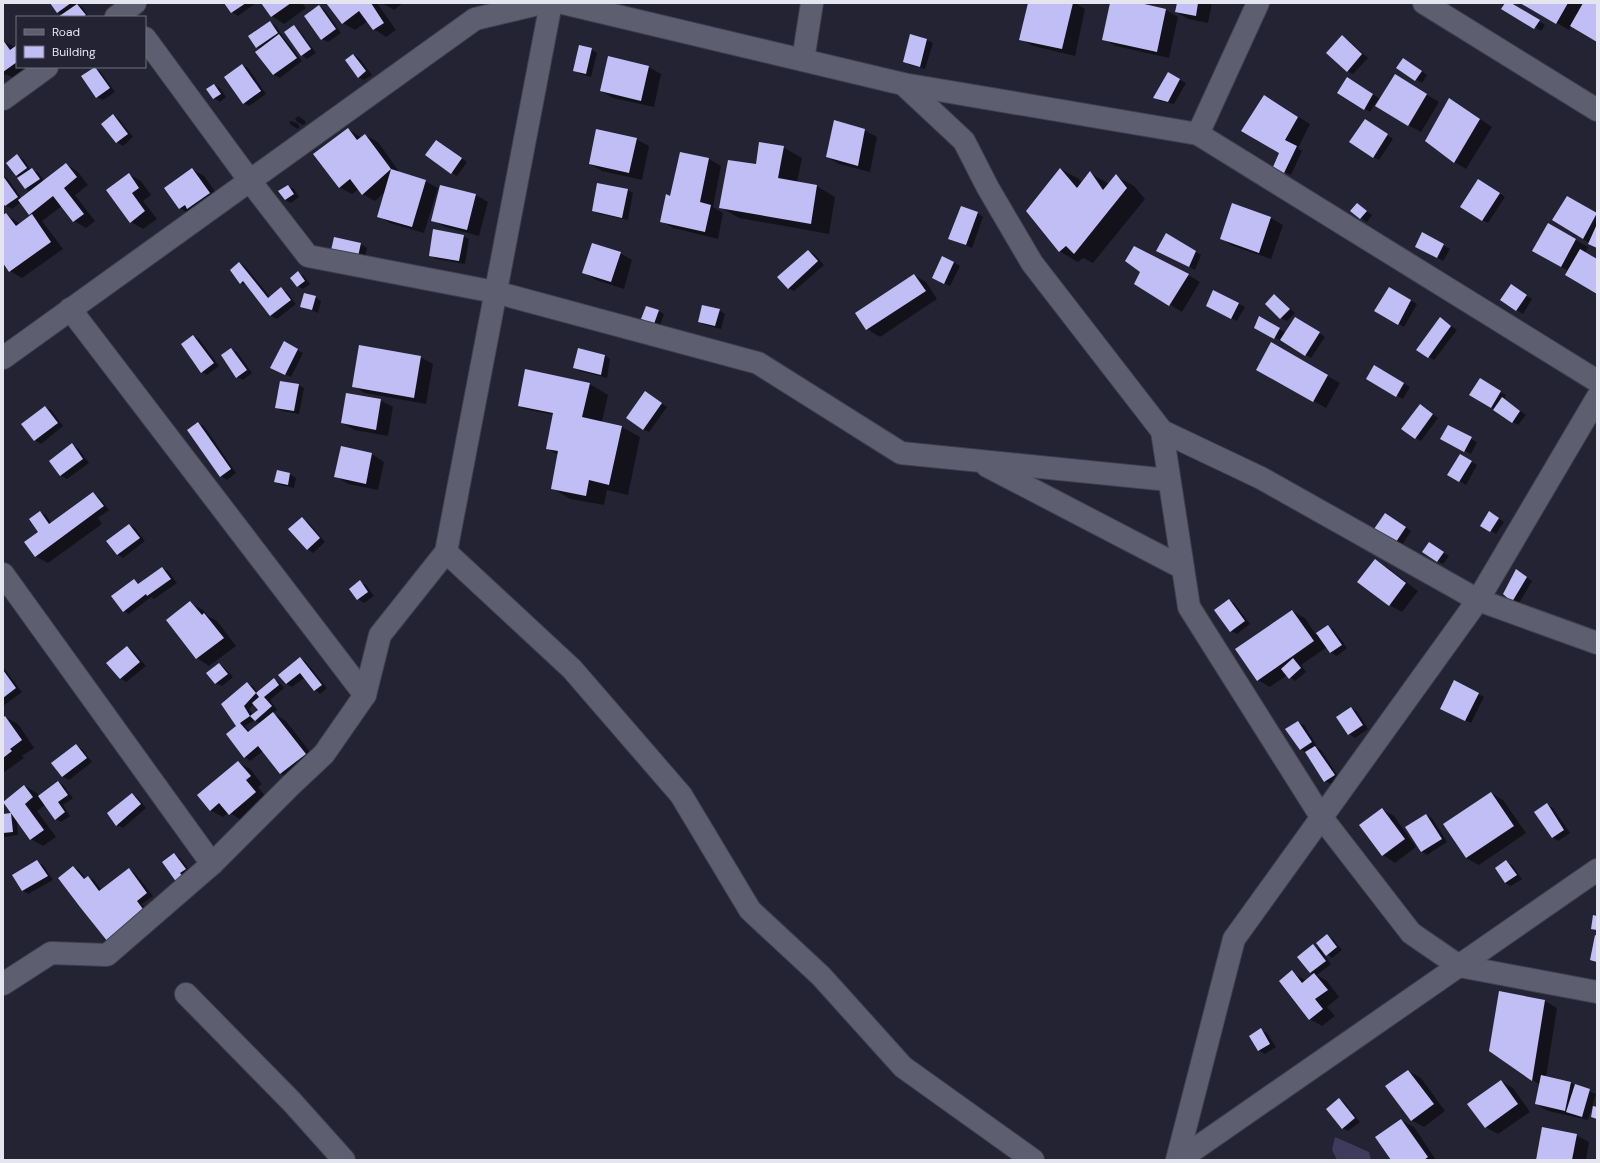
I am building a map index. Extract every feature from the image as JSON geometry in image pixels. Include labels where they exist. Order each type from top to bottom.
[{"type":"street","points":[[3,358],[475,19],[542,3]]},
{"type":"street","points":[[3,984],[51,953],[107,955],[212,864],[324,754],[365,695],[380,635],[446,552],[551,3]]},
{"type":"street","points":[[563,3],[903,84],[1198,134],[1597,381]]},
{"type":"street","points":[[803,60],[812,3]]},
{"type":"street","points":[[1198,134],[1258,3]]},
{"type":"street","points":[[1424,3],[1597,110]]},
{"type":"street","points":[[146,39],[250,181],[308,256],[495,292],[758,363],[901,453],[1169,480]]},
{"type":"street","points":[[3,99],[46,68]]},
{"type":"street","points":[[903,84],[964,141],[988,188],[1032,263],[1162,432],[1261,478],[1478,600],[1597,643]]},
{"type":"street","points":[[70,309],[365,695]]},
{"type":"street","points":[[1178,1160],[1234,939],[1478,600],[1597,398]]},
{"type":"street","points":[[1162,432],[1189,607],[1322,818],[1411,933],[1459,966],[1597,992]]},
{"type":"street","points":[[977,461],[1183,568]]},
{"type":"street","points":[[446,552],[572,669],[680,795],[750,910],[821,976],[903,1066],[1033,1160]]},
{"type":"street","points":[[3,574],[212,864]]},
{"type":"street","points":[[1178,1160],[1597,870]]},
{"type":"street","points":[[186,994],[292,1102],[344,1160]]},
{"type":"shaded area","points":[[1335,1137],[1369,1152],[1371,1160],[1337,1160],[1332,1150]]},
{"type":"building","points":[[50,3],[71,3],[57,13]]},
{"type":"building","points":[[224,3],[246,3],[231,13]]},
{"type":"building","points":[[261,3],[291,3],[271,17]]},
{"type":"building","points":[[326,3],[371,3],[384,23],[373,30],[359,11],[342,24]]},
{"type":"building","points":[[1028,3],[1073,3],[1062,49],[1019,40]]},
{"type":"building","points":[[1110,3],[1140,3],[1166,9],[1157,52],[1102,40]]},
{"type":"building","points":[[1177,3],[1198,3],[1196,16],[1175,12]]},
{"type":"building","points":[[1505,3],[1511,3],[1540,20],[1534,29],[1501,9]]},
{"type":"building","points":[[1520,3],[1568,3],[1556,24]]},
{"type":"building","points":[[1583,3],[1597,3],[1597,42],[1570,26]]},
{"type":"building","points":[[77,4],[86,15],[84,16],[59,16]]},
{"type":"building","points":[[319,5],[336,29],[321,40],[304,16]]},
{"type":"building","points":[[270,21],[278,33],[256,48],[248,36]]},
{"type":"building","points":[[294,25],[311,49],[301,56],[284,32]]},
{"type":"building","points":[[279,34],[297,58],[273,75],[255,52]]},
{"type":"building","points":[[910,34],[927,39],[920,67],[903,62]]},
{"type":"building","points":[[1342,35],[1362,54],[1347,72],[1326,53]]},
{"type":"building","points":[[3,40],[10,50],[16,46],[16,63],[3,72]]},
{"type":"building","points":[[579,45],[592,48],[586,74],[573,71]]},
{"type":"building","points":[[353,54],[366,71],[358,78],[345,60]]},
{"type":"building","points":[[608,56],[649,66],[641,101],[600,91]]},
{"type":"building","points":[[1403,58],[1422,71],[1415,81],[1396,68]]},
{"type":"building","points":[[242,64],[261,91],[243,104],[224,77]]},
{"type":"building","points":[[96,68],[110,88],[96,98],[81,76]]},
{"type":"building","points":[[1168,72],[1180,79],[1168,102],[1153,98]]},
{"type":"building","points":[[1395,74],[1427,94],[1408,126],[1375,106]]},
{"type":"building","points":[[1347,77],[1373,94],[1364,110],[1337,93]]},
{"type":"building","points":[[214,84],[221,94],[213,99],[206,89]]},
{"type":"building","points":[[1264,95],[1298,117],[1285,140],[1297,146],[1284,173],[1273,167],[1279,153],[1241,131]]},
{"type":"building","points":[[1449,98],[1480,119],[1454,163],[1425,141]]},
{"type":"building","points":[[113,114],[128,134],[116,143],[101,124]]},
{"type":"building","points":[[1365,119],[1388,134],[1373,158],[1349,142]]},
{"type":"building","points":[[834,120],[865,129],[858,166],[826,157]]},
{"type":"building","points":[[348,128],[357,140],[365,134],[391,169],[362,195],[350,179],[339,188],[313,154]]},
{"type":"building","points":[[596,129],[637,138],[629,173],[589,164]]},
{"type":"building","points":[[436,140],[462,158],[451,174],[425,155]]},
{"type":"building","points":[[759,142],[784,146],[778,178],[817,185],[811,224],[719,208],[728,160],[756,164]]},
{"type":"building","points":[[680,152],[709,158],[700,202],[711,205],[705,232],[660,222],[666,194],[670,196]]},
{"type":"building","points":[[17,154],[27,168],[16,176],[6,163]]},
{"type":"building","points":[[66,163],[77,177],[64,188],[84,214],[73,222],[53,196],[29,215],[18,200]]},
{"type":"building","points":[[32,168],[40,179],[25,189],[17,178]]},
{"type":"building","points":[[192,168],[210,193],[187,209],[185,205],[179,209],[164,188]]},
{"type":"building","points":[[1060,168],[1077,188],[1090,171],[1103,190],[1116,174],[1127,188],[1074,254],[1066,246],[1059,252],[1026,211]]},
{"type":"building","points":[[391,169],[426,180],[412,227],[377,217]]},
{"type":"building","points":[[129,173],[139,188],[132,193],[145,211],[130,223],[106,190]]},
{"type":"building","points":[[3,176],[18,197],[5,206],[3,203]]},
{"type":"building","points":[[1478,179],[1500,193],[1482,221],[1460,207]]},
{"type":"building","points":[[597,183],[628,189],[622,218],[592,211]]},
{"type":"building","points":[[288,185],[294,194],[285,200],[278,191]]},
{"type":"building","points":[[440,185],[476,194],[467,230],[431,221]]},
{"type":"building","points":[[1567,196],[1597,213],[1583,239],[1552,220]]},
{"type":"building","points":[[1232,203],[1271,217],[1259,253],[1220,239]]},
{"type":"building","points":[[1357,203],[1367,211],[1360,219],[1350,211]]},
{"type":"building","points":[[961,206],[978,212],[966,245],[948,239]]},
{"type":"building","points":[[6,213],[16,226],[32,214],[51,242],[9,272],[3,263],[3,215]]},
{"type":"building","points":[[1548,223],[1576,239],[1561,267],[1532,251]]},
{"type":"building","points":[[1597,224],[1597,248],[1588,244]]},
{"type":"building","points":[[433,229],[464,235],[459,261],[429,256]]},
{"type":"building","points":[[1422,232],[1444,244],[1437,258],[1415,247]]},
{"type":"building","points":[[1166,233],[1196,251],[1189,267],[1156,251]]},
{"type":"building","points":[[334,237],[361,243],[357,261],[330,255]]},
{"type":"building","points":[[592,243],[621,252],[611,282],[582,273]]},
{"type":"building","points":[[1134,246],[1189,274],[1169,306],[1134,284],[1140,272],[1125,261]]},
{"type":"building","points":[[1580,249],[1597,259],[1597,294],[1565,275]]},
{"type":"building","points":[[808,250],[818,261],[788,289],[777,277]]},
{"type":"building","points":[[942,256],[954,262],[944,284],[932,278]]},
{"type":"building","points":[[239,262],[268,298],[281,287],[291,300],[270,316],[243,281],[240,284],[230,270]]},
{"type":"building","points":[[298,271],[305,281],[297,287],[290,278]]},
{"type":"building","points":[[914,274],[926,291],[866,330],[855,313]]},
{"type":"building","points":[[1511,284],[1527,295],[1516,311],[1500,300]]},
{"type":"building","points":[[1389,287],[1411,300],[1398,325],[1374,311]]},
{"type":"building","points":[[1213,290],[1239,303],[1231,319],[1206,306]]},
{"type":"building","points":[[304,293],[316,296],[312,310],[300,307]]},
{"type":"building","points":[[1274,294],[1290,309],[1280,319],[1265,304]]},
{"type":"building","points":[[702,305],[720,309],[715,326],[698,322]]},
{"type":"building","points":[[646,306],[659,310],[654,324],[641,319]]},
{"type":"building","points":[[1259,316],[1280,328],[1274,339],[1254,328]]},
{"type":"building","points":[[1295,317],[1320,332],[1305,356],[1280,340]]},
{"type":"building","points":[[1440,317],[1451,326],[1428,358],[1416,350]]},
{"type":"building","points":[[193,335],[214,363],[201,373],[181,344]]},
{"type":"building","points":[[284,341],[298,349],[285,375],[270,368]]},
{"type":"building","points":[[1271,342],[1328,375],[1313,402],[1256,370]]},
{"type":"building","points":[[359,345],[421,356],[414,398],[352,387]]},
{"type":"building","points":[[231,348],[247,370],[236,378],[221,355]]},
{"type":"building","points":[[578,348],[605,355],[601,375],[573,368]]},
{"type":"building","points":[[1374,365],[1404,383],[1396,397],[1366,379]]},
{"type":"building","points":[[525,369],[590,383],[582,417],[622,426],[609,485],[589,480],[586,496],[551,489],[558,451],[546,449],[553,413],[518,406]]},
{"type":"building","points":[[1480,378],[1501,391],[1491,408],[1469,395]]},
{"type":"building","points":[[280,381],[299,384],[294,411],[275,408]]},
{"type":"building","points":[[645,391],[662,403],[643,430],[626,418]]},
{"type":"building","points":[[346,393],[381,399],[376,430],[341,423]]},
{"type":"building","points":[[1502,397],[1520,411],[1512,423],[1493,410]]},
{"type":"building","points":[[1420,404],[1433,414],[1415,439],[1401,429]]},
{"type":"building","points":[[45,406],[58,423],[34,441],[21,424]]},
{"type":"building","points":[[198,422],[231,469],[220,477],[187,430]]},
{"type":"building","points":[[1448,425],[1472,437],[1464,452],[1440,439]]},
{"type":"building","points":[[72,443],[83,459],[60,476],[49,461]]},
{"type":"building","points":[[341,446],[372,453],[366,484],[334,477]]},
{"type":"building","points":[[1460,454],[1472,461],[1459,482],[1447,475]]},
{"type":"building","points":[[277,470],[290,473],[288,485],[274,482]]},
{"type":"building","points":[[93,492],[104,506],[35,557],[24,542],[38,532],[29,519],[40,511],[49,524]]},
{"type":"building","points":[[1489,511],[1499,518],[1490,532],[1480,526]]},
{"type":"building","points":[[1385,513],[1406,527],[1396,542],[1374,529]]},
{"type":"building","points":[[302,517],[320,538],[307,550],[288,529]]},
{"type":"building","points":[[129,524],[140,538],[117,555],[106,541]]},
{"type":"building","points":[[1429,542],[1444,552],[1437,562],[1422,552]]},
{"type":"building","points":[[1375,559],[1406,583],[1389,606],[1357,582]]},
{"type":"building","points":[[162,567],[171,579],[147,596],[146,594],[123,612],[111,596],[134,579],[138,584]]},
{"type":"building","points":[[1516,569],[1527,577],[1512,602],[1503,594]]},
{"type":"building","points":[[360,580],[368,592],[357,600],[349,589]]},
{"type":"building","points":[[1229,599],[1245,621],[1230,632],[1214,610]]},
{"type":"building","points":[[190,601],[202,615],[204,613],[224,638],[196,659],[166,620]]},
{"type":"building","points":[[1292,610],[1314,641],[1257,681],[1235,649]]},
{"type":"building","points":[[1328,625],[1342,645],[1330,653],[1316,633]]},
{"type":"building","points":[[127,646],[140,662],[120,679],[106,663]]},
{"type":"building","points":[[300,657],[322,685],[314,691],[300,673],[286,684],[278,675]]},
{"type":"building","points":[[1293,658],[1301,668],[1289,679],[1281,669]]},
{"type":"building","points":[[219,663],[228,674],[215,684],[206,673]]},
{"type":"building","points":[[3,670],[16,688],[3,698]]},
{"type":"building","points":[[274,678],[279,685],[264,697],[272,706],[255,721],[250,716],[258,710],[252,703],[259,697],[256,693]]},
{"type":"building","points":[[1454,680],[1479,693],[1465,721],[1440,709]]},
{"type":"building","points":[[247,682],[256,693],[244,706],[250,716],[240,723],[248,732],[273,712],[306,754],[280,774],[258,746],[244,758],[226,734],[236,726],[221,704]]},
{"type":"building","points":[[1351,707],[1363,725],[1348,735],[1336,717]]},
{"type":"building","points":[[5,716],[22,740],[10,749],[12,751],[3,758],[3,718]]},
{"type":"building","points":[[1298,721],[1312,742],[1300,750],[1285,729]]},
{"type":"building","points":[[76,744],[87,758],[62,777],[51,763]]},
{"type":"building","points":[[1315,746],[1335,775],[1324,782],[1305,752]]},
{"type":"building","points":[[238,761],[251,776],[246,780],[256,792],[229,815],[219,803],[210,811],[197,795]]},
{"type":"building","points":[[58,781],[68,795],[58,802],[65,812],[55,820],[38,796]]},
{"type":"building","points":[[24,785],[33,797],[25,804],[44,830],[30,840],[3,802]]},
{"type":"building","points":[[1491,792],[1514,826],[1466,858],[1443,824]]},
{"type":"building","points":[[132,793],[141,804],[116,826],[107,813]]},
{"type":"building","points":[[1547,803],[1564,830],[1552,838],[1534,812]]},
{"type":"building","points":[[1382,808],[1405,839],[1382,856],[1359,825]]},
{"type":"building","points":[[11,813],[13,832],[3,833],[3,814]]},
{"type":"building","points":[[1426,814],[1442,839],[1421,852],[1405,827]]},
{"type":"building","points":[[174,853],[186,869],[180,873],[184,878],[177,883],[162,862]]},
{"type":"building","points":[[37,860],[48,876],[22,891],[12,875]]},
{"type":"building","points":[[1506,860],[1517,875],[1505,883],[1495,868]]},
{"type":"building","points":[[73,866],[84,879],[88,876],[99,891],[129,868],[147,893],[137,901],[143,909],[108,942],[58,878]]},
{"type":"building","points":[[1593,915],[1597,916],[1597,930],[1591,929]]},
{"type":"building","points":[[1327,934],[1337,947],[1326,956],[1316,943]]},
{"type":"building","points":[[1595,935],[1597,936],[1597,962],[1590,960]]},
{"type":"building","points":[[1313,944],[1326,961],[1310,973],[1297,957]]},
{"type":"building","points":[[1292,970],[1302,983],[1314,973],[1328,990],[1315,999],[1323,1009],[1309,1020],[1279,981]]},
{"type":"building","points":[[1499,991],[1545,1000],[1532,1081],[1489,1051]]},
{"type":"building","points":[[1261,1028],[1270,1044],[1258,1051],[1249,1036]]},
{"type":"building","points":[[1408,1070],[1434,1104],[1411,1121],[1385,1086]]},
{"type":"building","points":[[1541,1075],[1571,1082],[1565,1111],[1535,1104]]},
{"type":"building","points":[[1501,1080],[1518,1104],[1485,1128],[1467,1104]]},
{"type":"building","points":[[1575,1084],[1590,1089],[1582,1117],[1566,1112]]},
{"type":"building","points":[[1339,1098],[1355,1118],[1342,1129],[1326,1109]]},
{"type":"building","points":[[1593,1106],[1597,1107],[1597,1119],[1591,1117]]},
{"type":"building","points":[[1401,1119],[1428,1157],[1424,1160],[1391,1160],[1375,1137]]},
{"type":"building","points":[[1542,1127],[1577,1134],[1572,1160],[1536,1160]]}]
